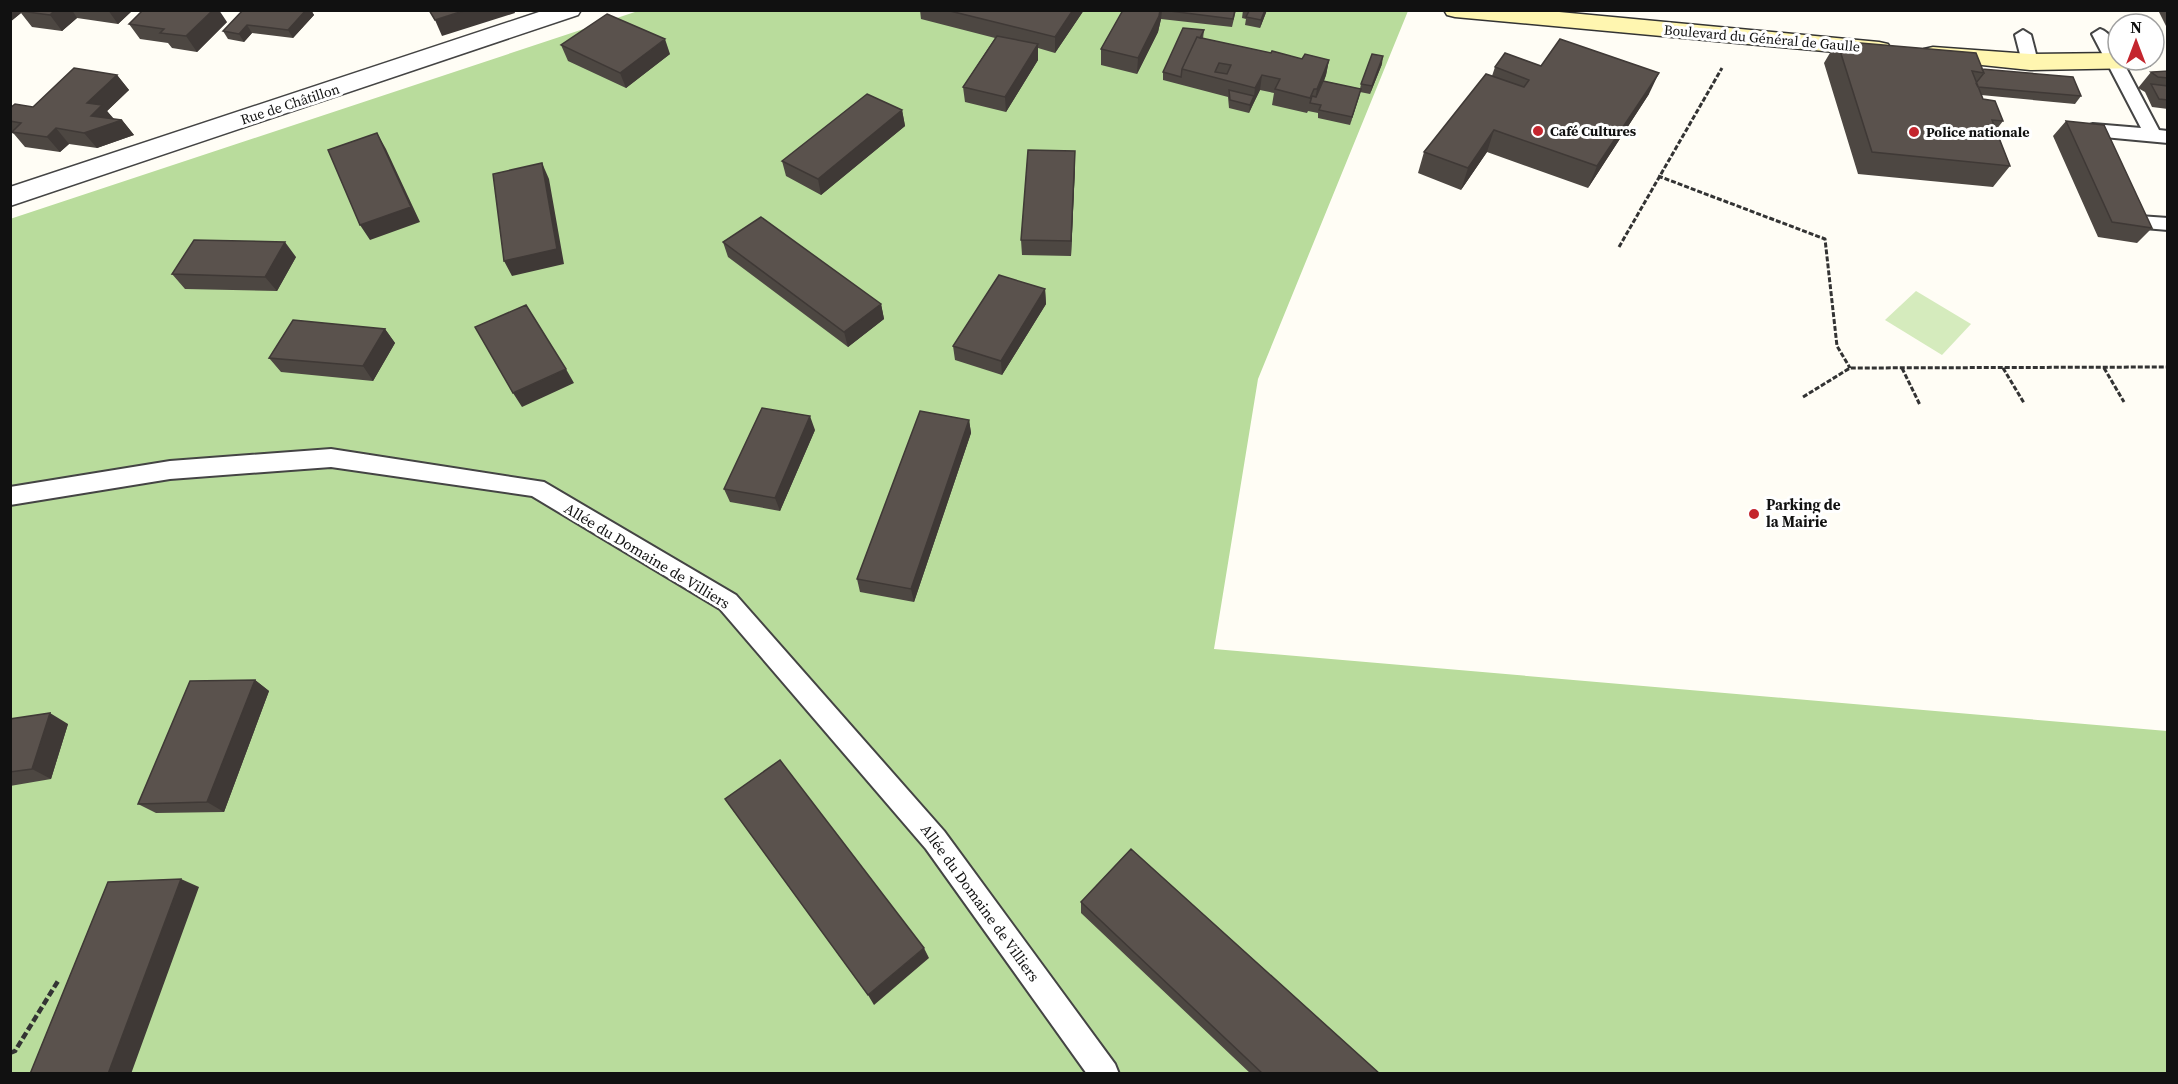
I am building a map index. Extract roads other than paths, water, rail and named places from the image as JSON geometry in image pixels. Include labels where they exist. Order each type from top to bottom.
[{"type":"main road","name":"Boulevard du Général de Gaulle","points":[[1455,10],[2030,62],[2106,62]]},
{"type":"street","name":"Rue de Châtillon","points":[[10,196],[570,10]]},
{"type":"lane","points":[[2100,34],[2106,47]]},
{"type":"lane","points":[[2023,35],[2030,62]]},
{"type":"lane","points":[[2119,72],[2160,136]]},
{"type":"lane","points":[[2093,130],[2160,136]]},
{"type":"lane","points":[[2139,222],[2168,224]]},
{"type":"lane","name":"Allée du Domaine de Villiers","points":[[10,496],[170,470],[331,458],[536,488],[728,603],[936,840],[1104,1074]]},
{"type":"place","name":"Café Cultures","points":[[1538,131]]},
{"type":"place","name":"Police nationale","points":[[1914,132]]},
{"type":"place","name":"Parking de la Mairie","points":[[1754,514]]}]
